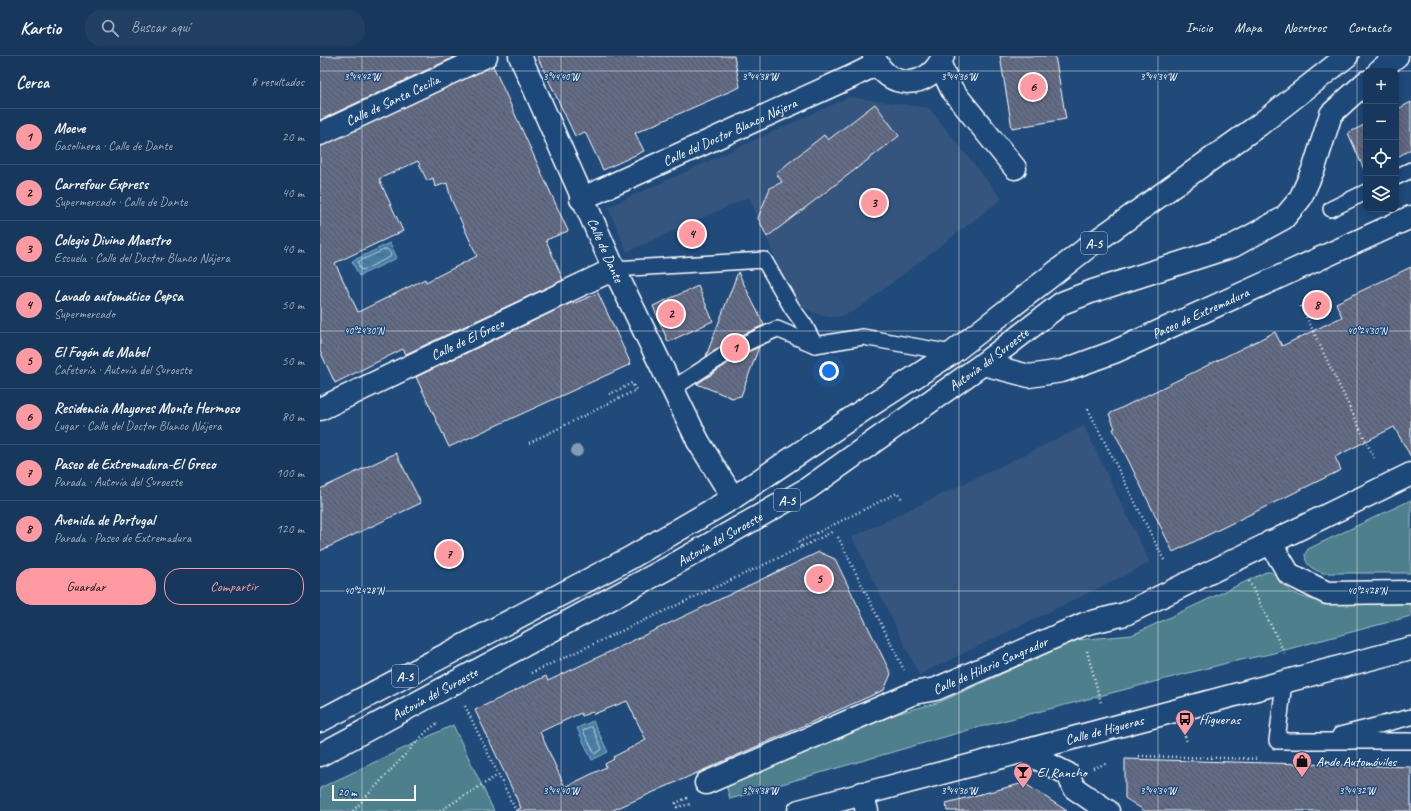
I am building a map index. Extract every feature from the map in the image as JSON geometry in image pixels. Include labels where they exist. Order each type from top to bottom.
[{"type":"main road","name":"Calle de Santa Cecilia","points":[[320,134],[486,56]]},
{"type":"main road","name":"Calle de Dante","points":[[520,56],[581,198],[614,269],[698,441],[733,498]]},
{"type":"main road","name":"Autovía del Suroeste","points":[[320,720],[616,565],[733,498],[862,411],[952,354],[1092,244],[1259,125],[1348,56]]},
{"type":"main road","points":[[1383,68],[1397,56]]},
{"type":"main road","name":"Calle del Doctor Blanco Nájera","points":[[581,198],[853,76],[875,60],[883,72],[902,82],[913,82],[924,79],[932,73],[941,60]]},
{"type":"main road","name":"Calle del Doctor Blanco Nájera","points":[[941,60],[952,90],[1015,168]]},
{"type":"main road","name":"Autovía del Suroeste","points":[[320,755],[666,569],[806,489],[983,364],[1062,303],[1093,291],[1234,246],[1284,218],[1300,200],[1314,168],[1331,114],[1363,85]]},
{"type":"main road","name":"Paseo de Extremadura","points":[[983,364],[1029,376],[1062,371],[1114,352],[1411,217]]},
{"type":"main road","name":"Calle de El Greco","points":[[320,409],[614,269]]},
{"type":"main road","name":"Calle de Hilario Sangrador","points":[[706,783],[914,693],[936,689],[1084,624],[1125,614],[1411,474]]},
{"type":"main road","points":[[1270,542],[1289,574],[1326,593],[1411,592]]},
{"type":"main road","name":"Calle de Higueras","points":[[799,811],[865,802],[1022,751],[1411,648]]},
{"type":"main road","points":[[1022,751],[1068,774],[1074,788],[1108,811]]},
{"type":"lane","points":[[1398,176],[1411,170]]},
{"type":"lane","points":[[1331,209],[1363,193]]},
{"type":"lane","points":[[614,269],[764,260],[792,308],[806,326],[815,345]]},
{"type":"lane","points":[[672,389],[735,348],[777,329],[815,345],[863,337],[952,354]]},
{"type":"lane","points":[[1284,682],[1277,741],[1411,741]]},
{"type":"lane","points":[[1318,741],[1411,717]]},
{"type":"path","points":[[1302,306],[1374,458]]},
{"type":"path","points":[[529,443],[636,390],[632,383],[608,395]]},
{"type":"path","points":[[1088,409],[1166,562]]},
{"type":"path","points":[[802,547],[799,542],[897,494],[902,499]]},
{"type":"path","points":[[529,674],[834,531]]},
{"type":"path","points":[[838,538],[906,674]]},
{"type":"path","points":[[1249,580],[1285,654]]},
{"type":"path","points":[[1086,647],[1101,703]]},
{"type":"path","points":[[458,709],[471,701]]},
{"type":"path","points":[[464,704],[516,811]]},
{"type":"path","points":[[353,811],[427,731],[445,718]]},
{"type":"path","points":[[1185,736],[1187,742]]},
{"type":"path","points":[[1091,769],[1108,763]]},
{"type":"path","points":[[440,811],[498,775]]},
{"type":"path","points":[[676,803],[677,807]]},
{"type":"shaded area","points":[[849,97],[929,108],[1002,199],[855,311],[838,317],[827,317],[812,312],[803,307],[791,295],[749,197],[627,252],[608,207]]},
{"type":"shaded area","points":[[1084,426],[1150,563],[919,675],[852,537]]},
{"type":"green space","points":[[1411,500],[1411,573],[1323,573],[1313,568],[1306,561],[1305,554],[1308,549]]},
{"type":"green space","points":[[1266,572],[1271,572],[1291,591],[1306,598],[1351,604],[1411,604],[1411,616],[1270,654],[1231,662],[972,729],[730,799],[726,785],[896,714],[940,702],[1076,640],[1132,635]]},
{"type":"green space","points":[[453,725],[494,811],[320,811],[320,788]]},
{"type":"water","points":[[390,243],[397,258],[359,276],[352,261]]},
{"type":"water","points":[[593,721],[608,752],[592,760],[577,728]]},
{"type":"building","points":[[320,56],[457,56],[320,120]]},
{"type":"building","points":[[537,56],[734,56],[740,87],[635,133],[644,151],[603,170],[585,132],[575,136]]},
{"type":"building","points":[[1000,56],[1055,56],[1066,119],[1012,128]]},
{"type":"building","points":[[493,66],[568,231],[546,240],[563,280],[406,354],[403,349],[335,383],[320,351],[320,146]],"holes":[[[418,161],[427,181],[433,178],[435,187],[447,183],[451,199],[477,256],[426,282],[425,279],[358,312],[335,263],[403,231],[379,179]]]},
{"type":"building","points":[[1411,102],[1411,149],[1399,156],[1399,140],[1399,108]]},
{"type":"building","points":[[875,104],[899,136],[767,237],[758,218],[770,188],[782,182],[776,173],[824,135],[828,140]]},
{"type":"building","points":[[1363,126],[1363,167],[1348,133]]},
{"type":"building","points":[[1411,267],[1411,457],[1394,427],[1335,457],[1341,470],[1173,552],[1113,429],[1115,428],[1109,414],[1275,332],[1282,346],[1342,317],[1336,303]]},
{"type":"building","points":[[738,272],[764,325],[731,340],[706,356]]},
{"type":"building","points":[[698,286],[713,321],[668,342],[653,306]]},
{"type":"building","points":[[598,293],[631,364],[449,447],[416,377],[573,302],[573,304]]},
{"type":"building","points":[[759,347],[741,396],[732,398],[697,384],[739,356]]},
{"type":"building","points":[[396,453],[421,503],[320,551],[320,489]]},
{"type":"building","points":[[819,552],[835,559],[891,674],[884,690],[611,811],[515,811],[521,808],[475,710],[546,676],[548,681]],"holes":[[[627,701],[646,740],[613,757],[614,759],[605,764],[606,767],[565,787],[540,732],[581,713],[582,716],[592,712],[594,714]]]},
{"type":"building","points":[[1125,759],[1411,767],[1411,811],[1145,811],[1125,798]]},
{"type":"building","points":[[1024,783],[1067,811],[947,811],[946,803]]},
{"type":"place","name":"Residencia Mayores Monte Hermoso","points":[[1033,87]]},
{"type":"place","name":"Colegio Divino Maestro","points":[[874,203]]},
{"type":"place","name":"Lavado automático Cepsa","points":[[692,234]]},
{"type":"place","name":"Avenida de Portugal","points":[[1317,305]]},
{"type":"place","name":"Carrefour Express","points":[[671,314]]},
{"type":"place","name":"Moeve","points":[[735,348]]},
{"type":"place","name":"Paseo de Extremadura-El Greco","points":[[449,554]]},
{"type":"place","name":"El Fogón de Mabel","points":[[819,579]]},
{"type":"place","name":"Higueras","points":[[1185,736]]},
{"type":"place","name":"Ande Automóviles","points":[[1302,778]]},
{"type":"place","name":"El Rancho","points":[[1023,789]]}]
